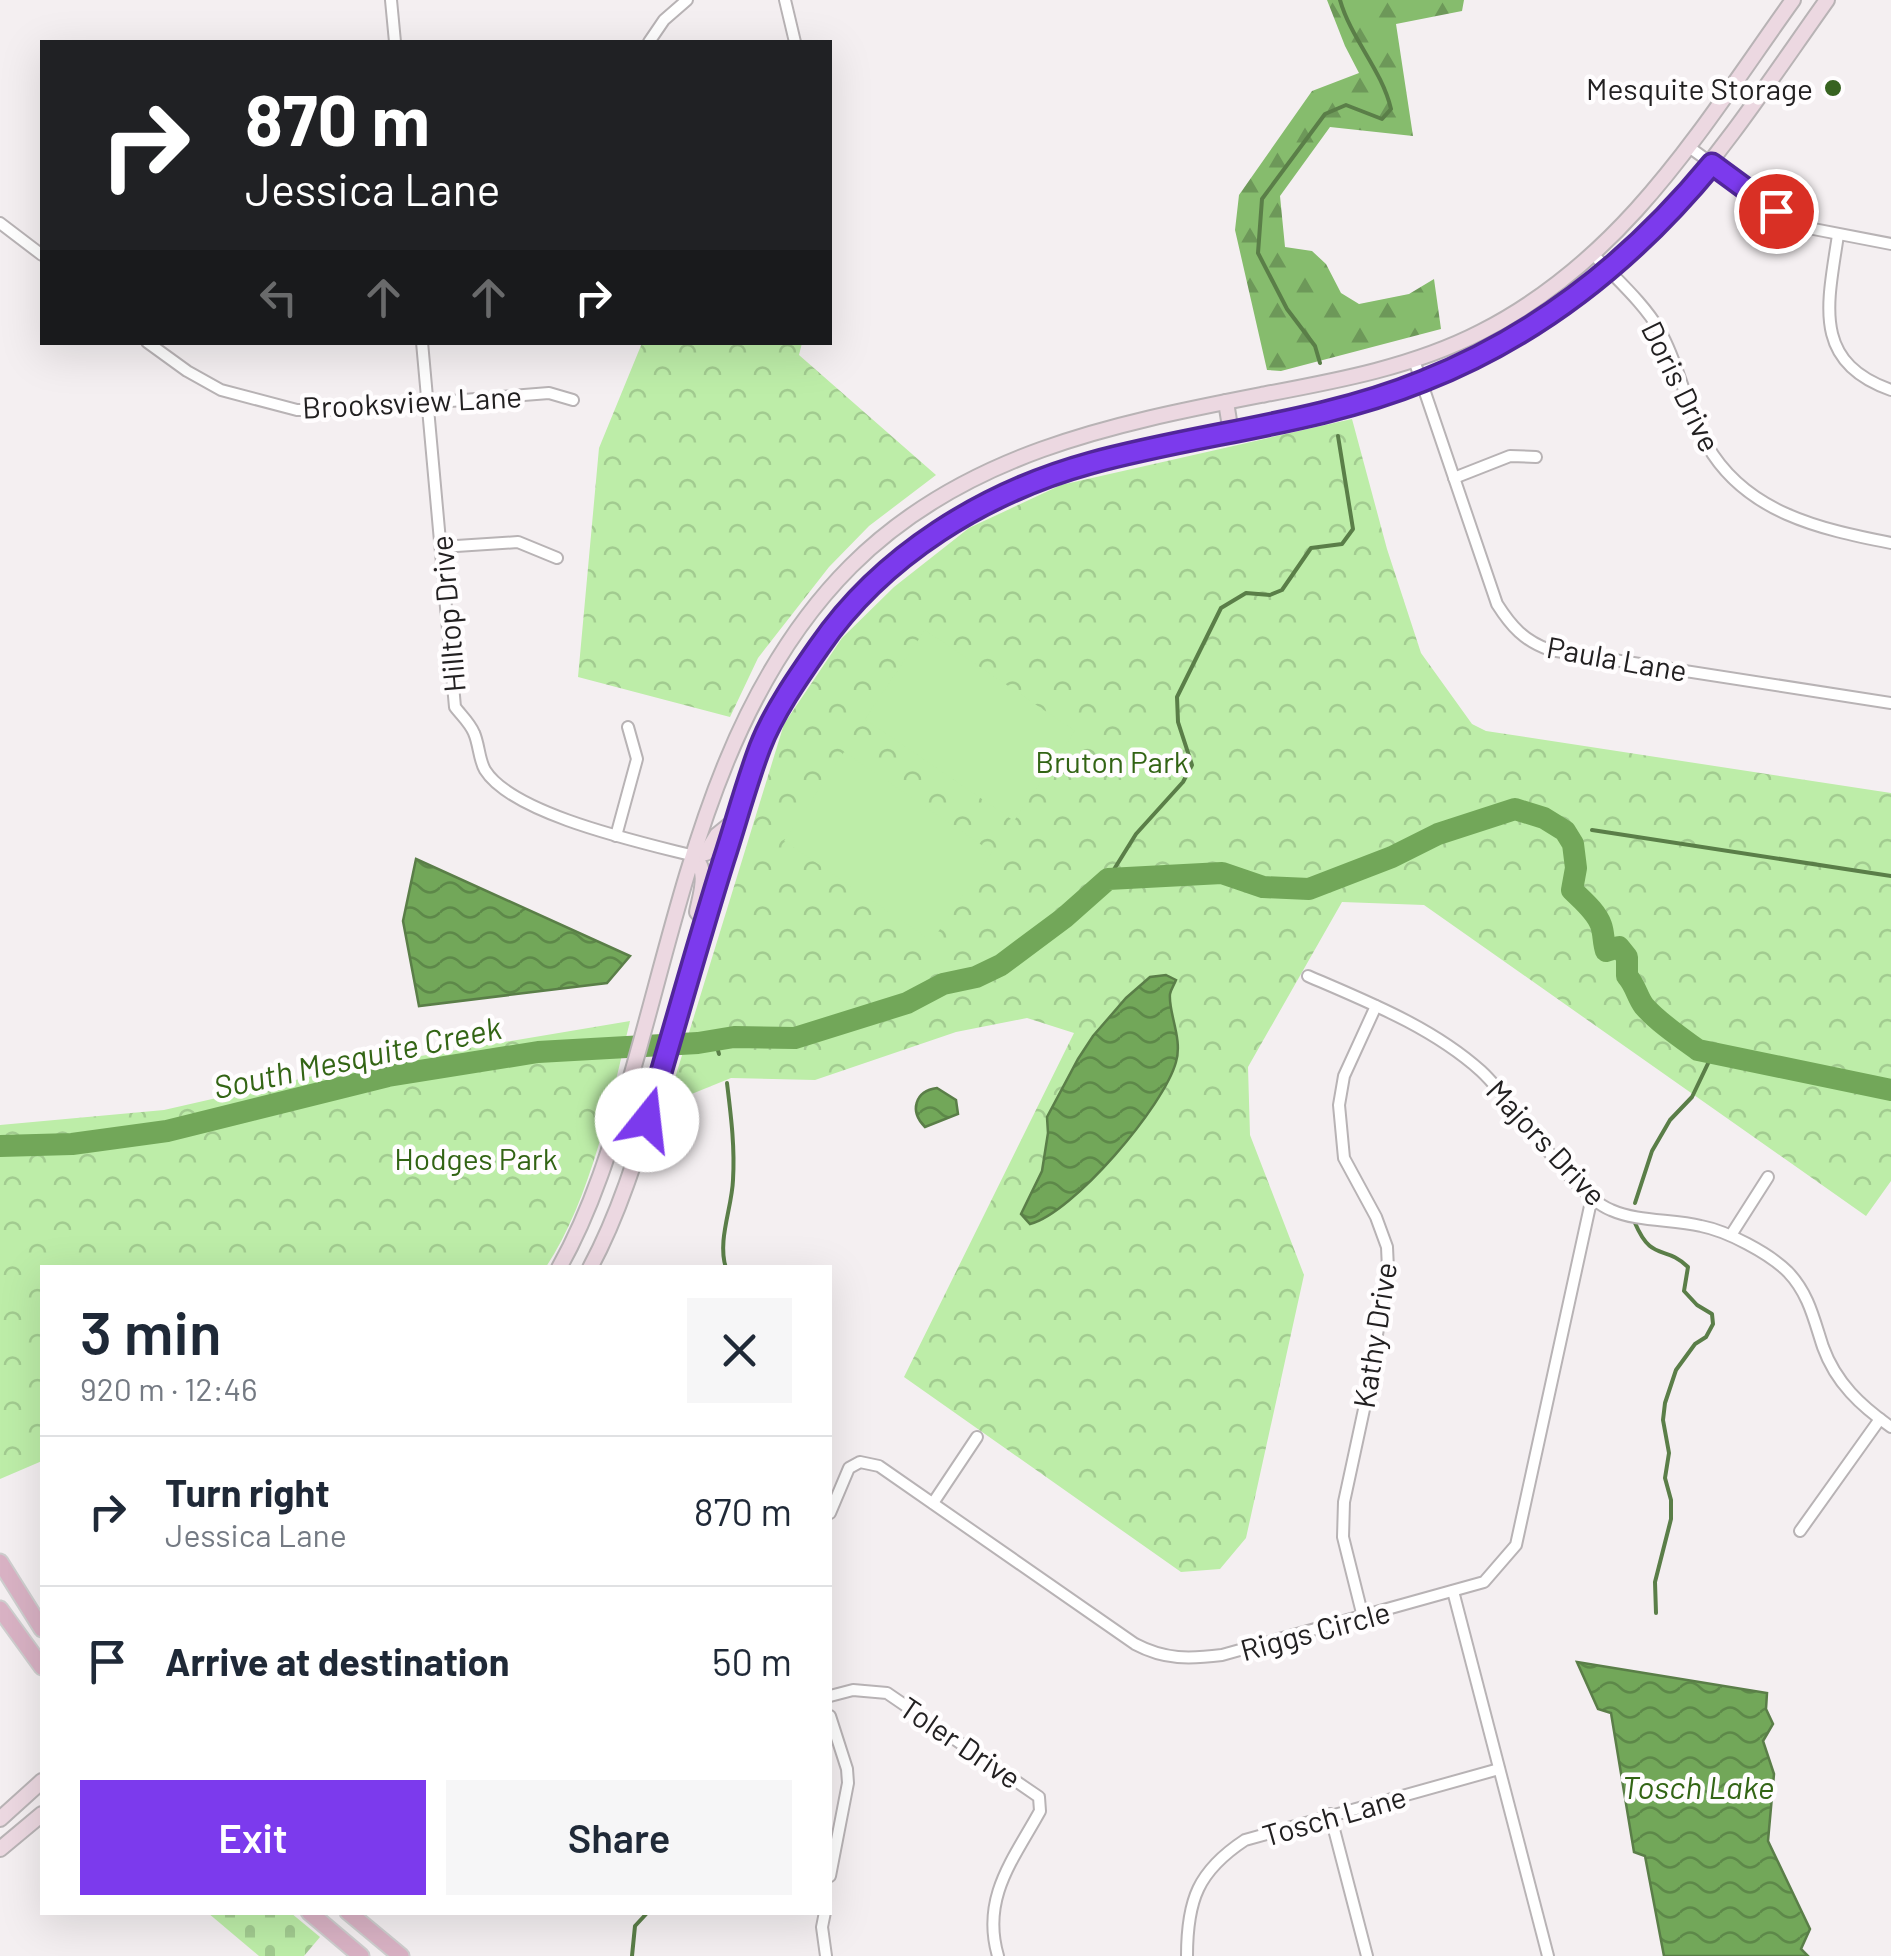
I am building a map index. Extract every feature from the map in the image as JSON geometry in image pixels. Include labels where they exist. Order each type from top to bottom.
[{"type":"main road","points":[[559,1265],[588,1207],[620,1114],[694,856],[732,744],[756,693],[802,624],[849,568],[919,510],[980,476],[1078,435],[1340,380],[1414,360],[1482,332],[1594,255],[1619,232],[1690,147],[1794,0]]},
{"type":"main road","points":[[591,1265],[626,1184],[647,1120],[761,744],[820,644],[854,604],[932,535],[991,502],[1090,463],[1346,405],[1422,382],[1493,350],[1544,320],[1610,272],[1676,207],[1712,164],[1827,0]]},
{"type":"main road","points":[[1226,402],[1231,433]]},
{"type":"main road","points":[[980,476],[991,502]]},
{"type":"main road","points":[[694,856],[706,853],[737,818]]},
{"type":"main road","points":[[694,856],[702,870],[697,912],[705,921]]},
{"type":"main road","points":[[0,1562],[40,1625]]},
{"type":"main road","points":[[0,1609],[40,1665]]},
{"type":"main road","points":[[0,1819],[40,1784]]},
{"type":"main road","points":[[0,1849],[40,1816]]},
{"type":"main road","points":[[312,1915],[361,1956]]},
{"type":"main road","points":[[352,1915],[401,1956]]},
{"type":"street","points":[[391,0],[395,40]]},
{"type":"street","points":[[651,40],[664,20],[687,0]]},
{"type":"street","points":[[785,0],[795,40]]},
{"type":"street","points":[[1690,147],[1798,226],[1891,244]]},
{"type":"street","points":[[0,223],[40,253]]},
{"type":"street","points":[[1838,236],[1826,312],[1834,344],[1848,368],[1866,381],[1891,390]]},
{"type":"street","name":"Doris Drive","points":[[1594,255],[1660,332],[1706,444],[1745,490],[1801,522],[1891,543]]},
{"type":"street","name":"Brooksview Lane","points":[[152,345],[186,371],[221,390],[297,410],[549,394],[573,400]]},
{"type":"street","name":"Hilltop Drive","points":[[422,345],[455,707],[473,730],[485,770],[505,789],[539,809],[616,836],[694,856]]},
{"type":"street","name":"Paula Lane","points":[[1414,360],[1497,604],[1516,632],[1550,650],[1891,703]]},
{"type":"street","points":[[1454,478],[1510,456],[1536,457]]},
{"type":"street","points":[[441,548],[518,542],[557,558]]},
{"type":"street","points":[[616,836],[638,759],[628,727]]},
{"type":"street","name":"Majors Drive","points":[[1308,976],[1438,1038],[1482,1072],[1592,1198],[1610,1210],[1731,1235],[1786,1270],[1803,1292],[1824,1350],[1852,1398],[1891,1427]]},
{"type":"street","name":"Kathy Drive","points":[[1364,1617],[1343,1537],[1344,1502],[1384,1296],[1387,1247],[1344,1158],[1339,1105],[1344,1076],[1376,1006]]},
{"type":"street","points":[[1731,1235],[1768,1177]]},
{"type":"street","name":"Riggs Circle","points":[[832,1507],[849,1468],[860,1462],[879,1466],[1156,1656],[1187,1659],[1222,1655],[1484,1582],[1516,1545],[1592,1198]]},
{"type":"street","points":[[1800,1531],[1880,1419]]},
{"type":"street","points":[[934,1503],[977,1437]]},
{"type":"street","points":[[1453,1592],[1548,1956]]},
{"type":"street","name":"Toler Drive","points":[[832,1695],[853,1690],[887,1693],[1039,1797],[1040,1812],[993,1902],[992,1936],[998,1956]]},
{"type":"street","points":[[832,1722],[848,1784],[832,1868]]},
{"type":"street","name":"Tosch Lane","points":[[1187,1956],[1190,1908],[1204,1878],[1219,1858],[1254,1836],[1499,1770]]},
{"type":"street","points":[[1330,1814],[1368,1956]]},
{"type":"street","points":[[824,1915],[826,1956]]},
{"type":"green space","points":[[1327,0],[1464,0],[1462,11],[1396,24],[1413,136],[1330,127],[1280,196],[1285,247],[1312,251],[1326,264],[1341,293],[1359,304],[1409,294],[1434,279],[1441,329],[1281,371],[1267,370],[1235,230],[1239,195],[1312,91],[1359,73]]},
{"type":"green space","points":[[641,345],[802,345],[799,355],[936,475],[869,526],[829,567],[758,658],[730,717],[578,677],[599,448]]},
{"type":"green space","name":"Bruton Park","points":[[1352,419],[1387,549],[1421,653],[1472,724],[1486,731],[1891,793],[1891,1181],[1866,1216],[1424,905],[1342,902],[1248,1067],[1250,1135],[1304,1275],[1246,1538],[1220,1569],[1181,1572],[904,1377],[1074,1033],[1027,1018],[956,1032],[815,1080],[731,1078],[667,1104],[784,724],[842,638],[894,587],[969,528],[1061,485]]},
{"type":"green space","points":[[925,630],[1075,731],[1014,821],[865,719]]},
{"type":"green space","points":[[844,752],[992,852],[932,941],[784,841]]},
{"type":"green space","name":"Hodges Park","points":[[630,1021],[587,1180],[547,1265],[40,1265],[40,1462],[0,1479],[0,1125],[164,1110],[343,1069]]},
{"type":"green space","points":[[210,1915],[293,1915],[320,1937],[304,1956],[259,1956]]},
{"type":"water","points":[[416,859],[630,956],[607,983],[419,1006],[403,921]]},
{"type":"water","points":[[1166,975],[1176,980],[1170,1001],[1178,1044],[1168,1081],[1136,1130],[1092,1180],[1048,1216],[1030,1224],[1021,1214],[1042,1171],[1047,1117],[1078,1059],[1126,998],[1150,977]]},
{"type":"water","points":[[937,1088],[956,1100],[958,1114],[925,1127],[917,1115],[917,1103],[924,1093]]},
{"type":"water","name":"Tosch Lake","points":[[1577,1662],[1767,1693],[1766,1709],[1773,1724],[1763,1741],[1774,1774],[1768,1841],[1810,1929],[1801,1949],[1808,1956],[1664,1956],[1645,1856],[1634,1852],[1611,1713],[1598,1709]]},
{"type":"waterway","points":[[1320,363],[1315,346],[1287,309],[1258,253],[1262,199],[1325,114],[1346,105],[1382,119],[1391,109],[1340,0]]},
{"type":"waterway","points":[[1108,879],[1136,834],[1183,782],[1192,765],[1178,722],[1177,697],[1221,608],[1246,593],[1270,595],[1282,590],[1311,548],[1342,544],[1353,529],[1338,436]]},
{"type":"waterway","name":"South Mesquite Creek","points":[[0,1146],[72,1144],[167,1131],[388,1076],[538,1052],[698,1043],[734,1037],[795,1038],[907,1003],[943,984],[976,977],[1001,965],[1108,879],[1222,873],[1263,887],[1309,889],[1392,857],[1438,834],[1515,809],[1544,818],[1565,831],[1573,844],[1576,868],[1572,890],[1599,920],[1606,951],[1619,947],[1627,957],[1627,976],[1644,1006],[1677,1035],[1698,1050],[1891,1090]]},
{"type":"waterway","points":[[1592,830],[1891,876]]},
{"type":"waterway","points":[[1565,831],[1575,831]]},
{"type":"waterway","points":[[715,1040],[719,1054]]},
{"type":"waterway","points":[[1635,1203],[1652,1151],[1670,1120],[1692,1097],[1713,1053]]},
{"type":"waterway","points":[[725,1265],[723,1247],[733,1168],[727,1083]]},
{"type":"waterway","points":[[1635,1223],[1647,1244],[1688,1267],[1684,1291],[1712,1314],[1713,1324],[1676,1370],[1665,1403],[1663,1420],[1669,1453],[1665,1478],[1671,1519],[1655,1582],[1656,1613]]},
{"type":"waterway","points":[[632,1956],[635,1926],[645,1915]]},
{"type":"place","name":"Mesquite Storage","points":[[1833,88]]},
{"type":"route","points":[[647,1120],[761,744],[820,644],[854,604],[932,535],[1024,486],[1090,463],[1366,400],[1422,382],[1493,350],[1544,320],[1610,272],[1646,239],[1712,164],[1776,211]]}]
